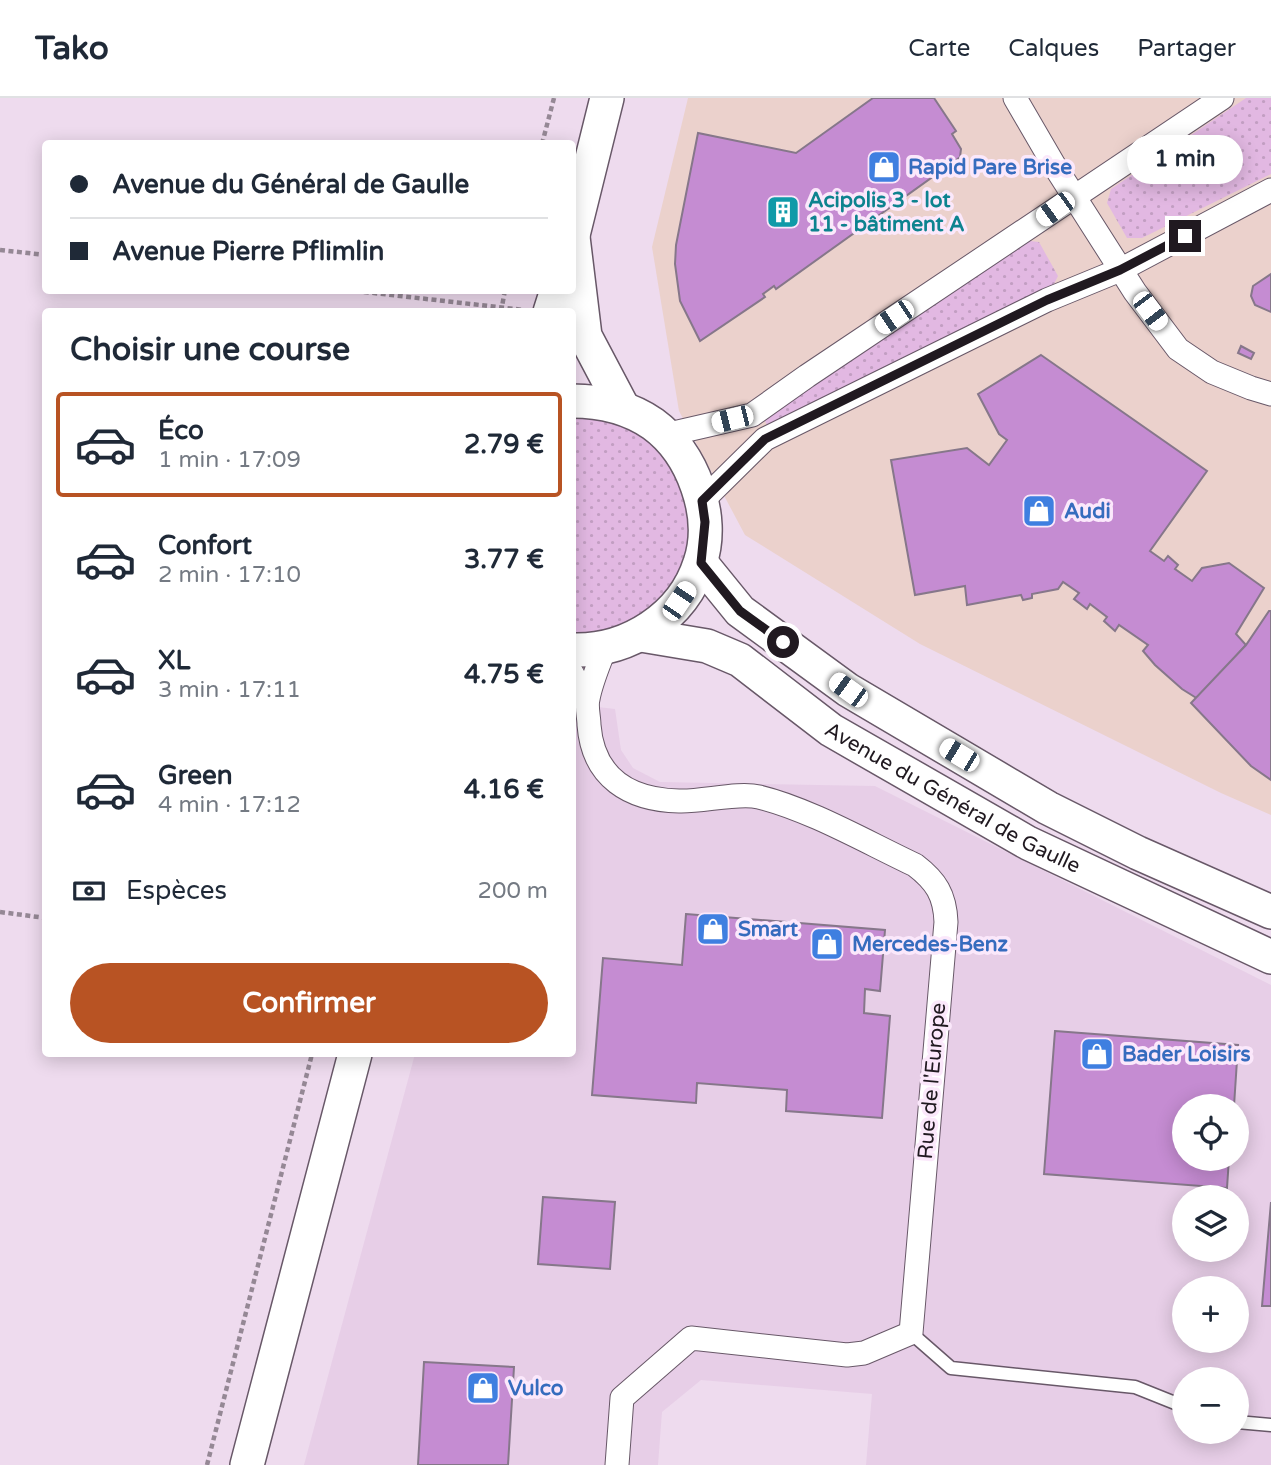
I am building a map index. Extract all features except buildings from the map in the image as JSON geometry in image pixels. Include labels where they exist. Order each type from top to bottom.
[{"type":"main road","points":[[576,226],[607,98]]},
{"type":"main road","points":[[576,262],[585,336],[623,408]]},
{"type":"main road","points":[[576,401],[591,401],[623,408],[653,424],[665,435],[692,470],[702,501],[705,522],[701,563],[679,601],[659,622],[640,635],[588,649]]},
{"type":"main road","name":"Avenue du Général de Gaulle","points":[[701,563],[740,611],[848,690],[1048,808],[1138,853],[1271,912]]},
{"type":"main road","name":"Avenue du Général de Gaulle","points":[[640,635],[707,646],[740,660],[831,730],[1028,843],[1271,957]]},
{"type":"main road","points":[[247,1465],[354,1057]]},
{"type":"street","points":[[1015,98],[1120,270],[1178,349],[1212,372],[1271,394]]},
{"type":"street","points":[[665,435],[752,415],[915,302],[1222,98]]},
{"type":"street","points":[[702,501],[765,439],[1047,300],[1120,270],[1271,190]]},
{"type":"street","name":"Rue de l'Europe","points":[[588,649],[587,700],[590,738],[597,760],[613,781],[639,795],[650,797],[679,801],[756,796],[793,808],[915,865],[927,874],[942,894],[946,922],[911,1333]]},
{"type":"street","name":"Rue de l'Europe","points":[[576,680],[587,700]]},
{"type":"street","points":[[617,1465],[622,1398],[691,1338],[847,1355],[864,1353],[911,1333]]},
{"type":"lane","points":[[911,1333],[950,1368],[1135,1387],[1172,1402]]},
{"type":"lane","points":[[1249,1423],[1271,1425]]},
{"type":"path","points":[[543,140],[554,98]]},
{"type":"path","points":[[0,250],[42,255]]},
{"type":"path","points":[[378,294],[486,308]]},
{"type":"path","points":[[0,912],[42,917]]},
{"type":"path","points":[[207,1465],[311,1057]]},
{"type":"shaded area","points":[[688,98],[1271,98],[1271,815],[1221,793],[920,644],[745,535],[679,411],[652,247]]},
{"type":"shaded area","points":[[1246,98],[1271,98],[1271,174],[1142,238],[1127,238],[1107,203],[1111,189]]},
{"type":"shaded area","points":[[1030,241],[1039,242],[1058,276],[1054,284],[768,427],[763,417]]},
{"type":"shaded area","points":[[576,414],[632,426],[670,459],[691,515],[689,546],[680,575],[666,597],[625,628],[576,636]]},
{"type":"shaded area","points":[[576,704],[615,709],[621,750],[633,768],[660,782],[875,786],[1271,985],[1271,1465],[866,1465],[872,1394],[701,1380],[662,1412],[658,1465],[304,1465],[414,1057],[576,1057]]},
{"type":"place","name":"Rapid Pare Brise","points":[[884,167]]},
{"type":"place","name":"Acipolis 3 - lot 11 - bâtiment A","points":[[783,212]]},
{"type":"place","name":"Audi","points":[[1039,511]]},
{"type":"place","name":"Smart","points":[[713,929]]},
{"type":"place","name":"Mercedes-Benz","points":[[827,944]]},
{"type":"place","name":"Bader Loisirs","points":[[1097,1054]]},
{"type":"place","name":"Vulco","points":[[483,1388]]},
{"type":"route","points":[[783,642],[740,611],[701,563],[705,522],[702,501],[765,439],[1047,300],[1120,270],[1185,236]]}]
